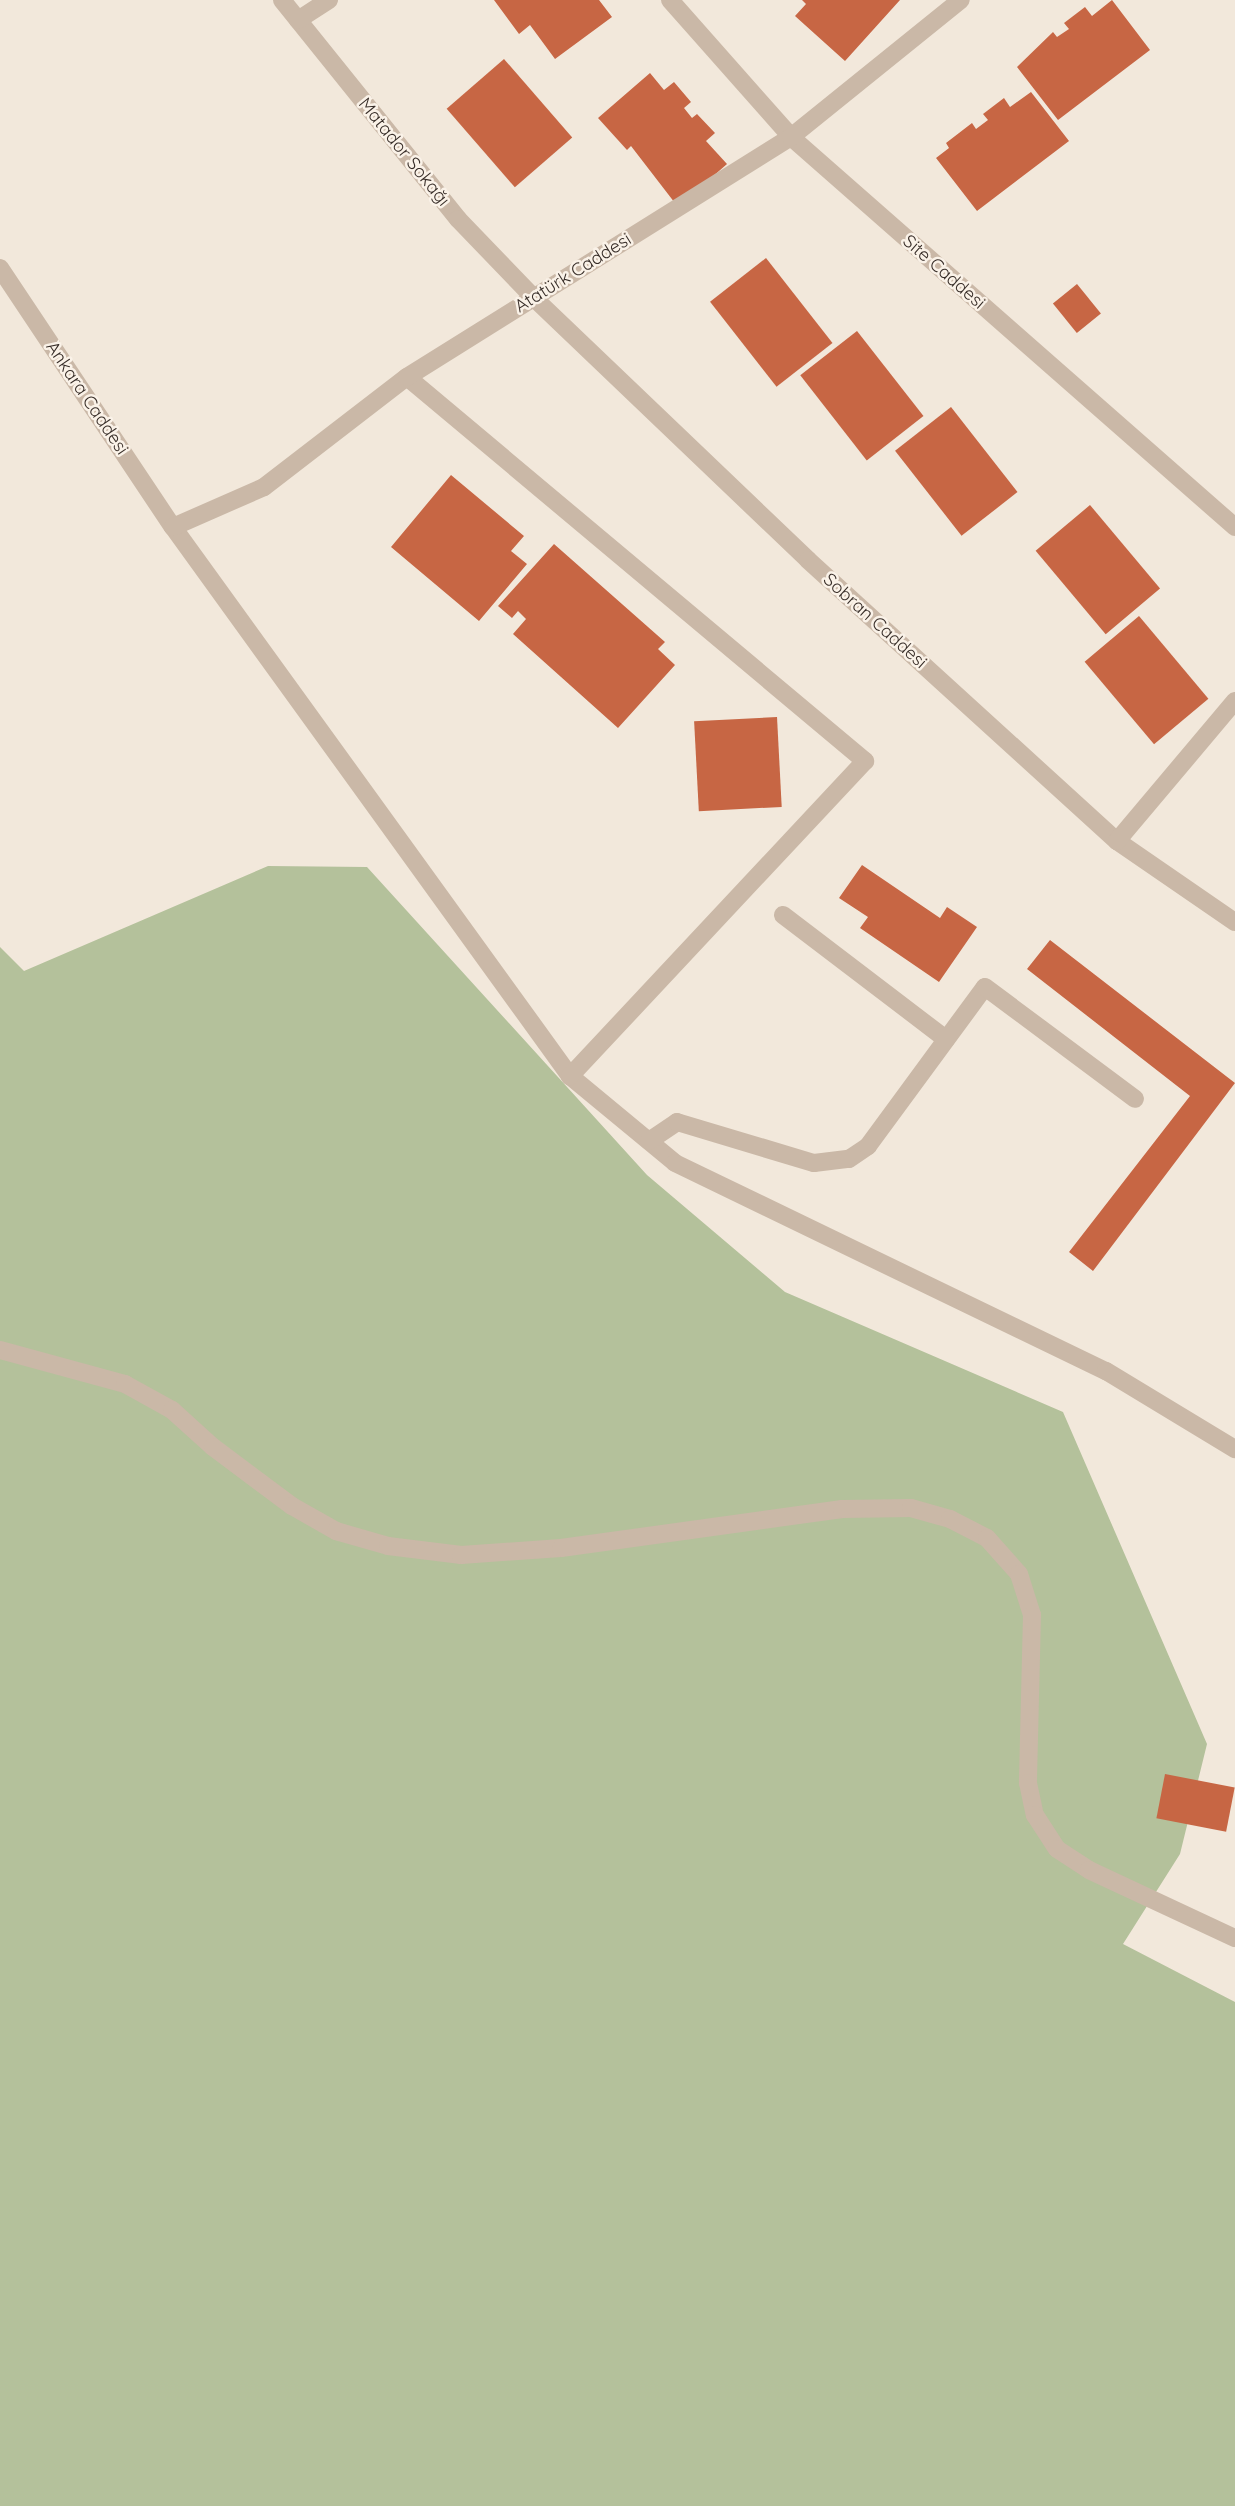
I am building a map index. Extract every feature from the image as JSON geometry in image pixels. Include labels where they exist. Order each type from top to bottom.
[{"type":"street","name":"Matador Sokağı","points":[[282,0],[458,219],[534,298]]},
{"type":"street","points":[[298,20],[329,0]]},
{"type":"street","name":"Site Caddesi","points":[[670,0],[791,137],[1235,527]]},
{"type":"street","name":"Atatürk Caddesi","points":[[173,527],[264,487],[407,377],[791,137],[961,0]]},
{"type":"street","name":"Ankara Caddesi","points":[[0,268],[173,527],[570,1076],[675,1163],[1106,1371],[1235,1449]]},
{"type":"street","name":"Sobran Caddesi","points":[[534,298],[808,559],[1117,841],[1235,922]]},
{"type":"street","points":[[407,377],[865,761],[570,1076]]},
{"type":"street","points":[[1117,841],[1235,701]]},
{"type":"street","points":[[783,915],[946,1039]]},
{"type":"street","points":[[649,1141],[677,1122],[814,1163],[849,1159],[868,1146],[985,987],[1135,1099]]},
{"type":"street","points":[[0,1350],[125,1384],[172,1409],[213,1447],[292,1506],[336,1531],[388,1546],[461,1555],[561,1548],[842,1509],[911,1508],[950,1519],[986,1538],[1019,1574],[1029,1605],[1028,1783],[1035,1815],[1057,1849],[1089,1870],[1235,1938]]},
{"type":"green space","points":[[268,866],[367,867],[647,1175],[785,1292],[1063,1412],[1207,1744],[1180,1854],[1123,1944],[1235,2002],[1235,2506],[0,2506],[0,947],[24,971]]},
{"type":"building","points":[[494,0],[599,0],[612,17],[555,59],[530,25],[519,34]]},
{"type":"building","points":[[802,0],[900,0],[845,61],[795,16],[806,4]]},
{"type":"building","points":[[1112,0],[1150,50],[1058,120],[1017,67],[1053,32],[1057,37],[1069,29],[1064,23],[1085,7],[1092,16]]},
{"type":"building","points":[[504,59],[572,137],[515,187],[447,109]]},
{"type":"building","points":[[650,73],[664,90],[674,82],[691,102],[684,108],[692,118],[697,114],[715,133],[706,141],[727,164],[678,207],[631,146],[627,150],[598,118]]},
{"type":"building","points":[[1031,92],[1069,141],[977,211],[936,158],[949,148],[946,143],[972,123],[976,129],[988,120],[983,114],[1004,98],[1010,107]]},
{"type":"building","points":[[766,258],[832,343],[777,387],[710,302]]},
{"type":"building","points":[[1077,284],[1101,314],[1077,333],[1053,304]]},
{"type":"building","points":[[857,331],[923,416],[867,460],[800,375]]},
{"type":"building","points":[[951,407],[1017,492],[962,536],[895,451]]},
{"type":"building","points":[[451,475],[524,536],[511,551],[527,564],[479,621],[391,547]]},
{"type":"building","points":[[1090,505],[1160,588],[1106,634],[1036,551]]},
{"type":"building","points":[[554,544],[665,642],[658,649],[675,665],[618,728],[513,634],[526,619],[518,611],[512,618],[498,606]]},
{"type":"building","points":[[1139,616],[1208,699],[1154,744],[1085,662]]},
{"type":"building","points":[[777,717],[782,807],[699,811],[694,721]]},
{"type":"building","points":[[862,865],[940,918],[947,907],[977,927],[939,982],[860,928],[868,917],[839,898]]},
{"type":"building","points":[[1050,940],[1235,1083],[1093,1271],[1069,1252],[1190,1096],[1027,969]]},
{"type":"building","points":[[1165,1774],[1235,1788],[1226,1832],[1156,1818]]}]
